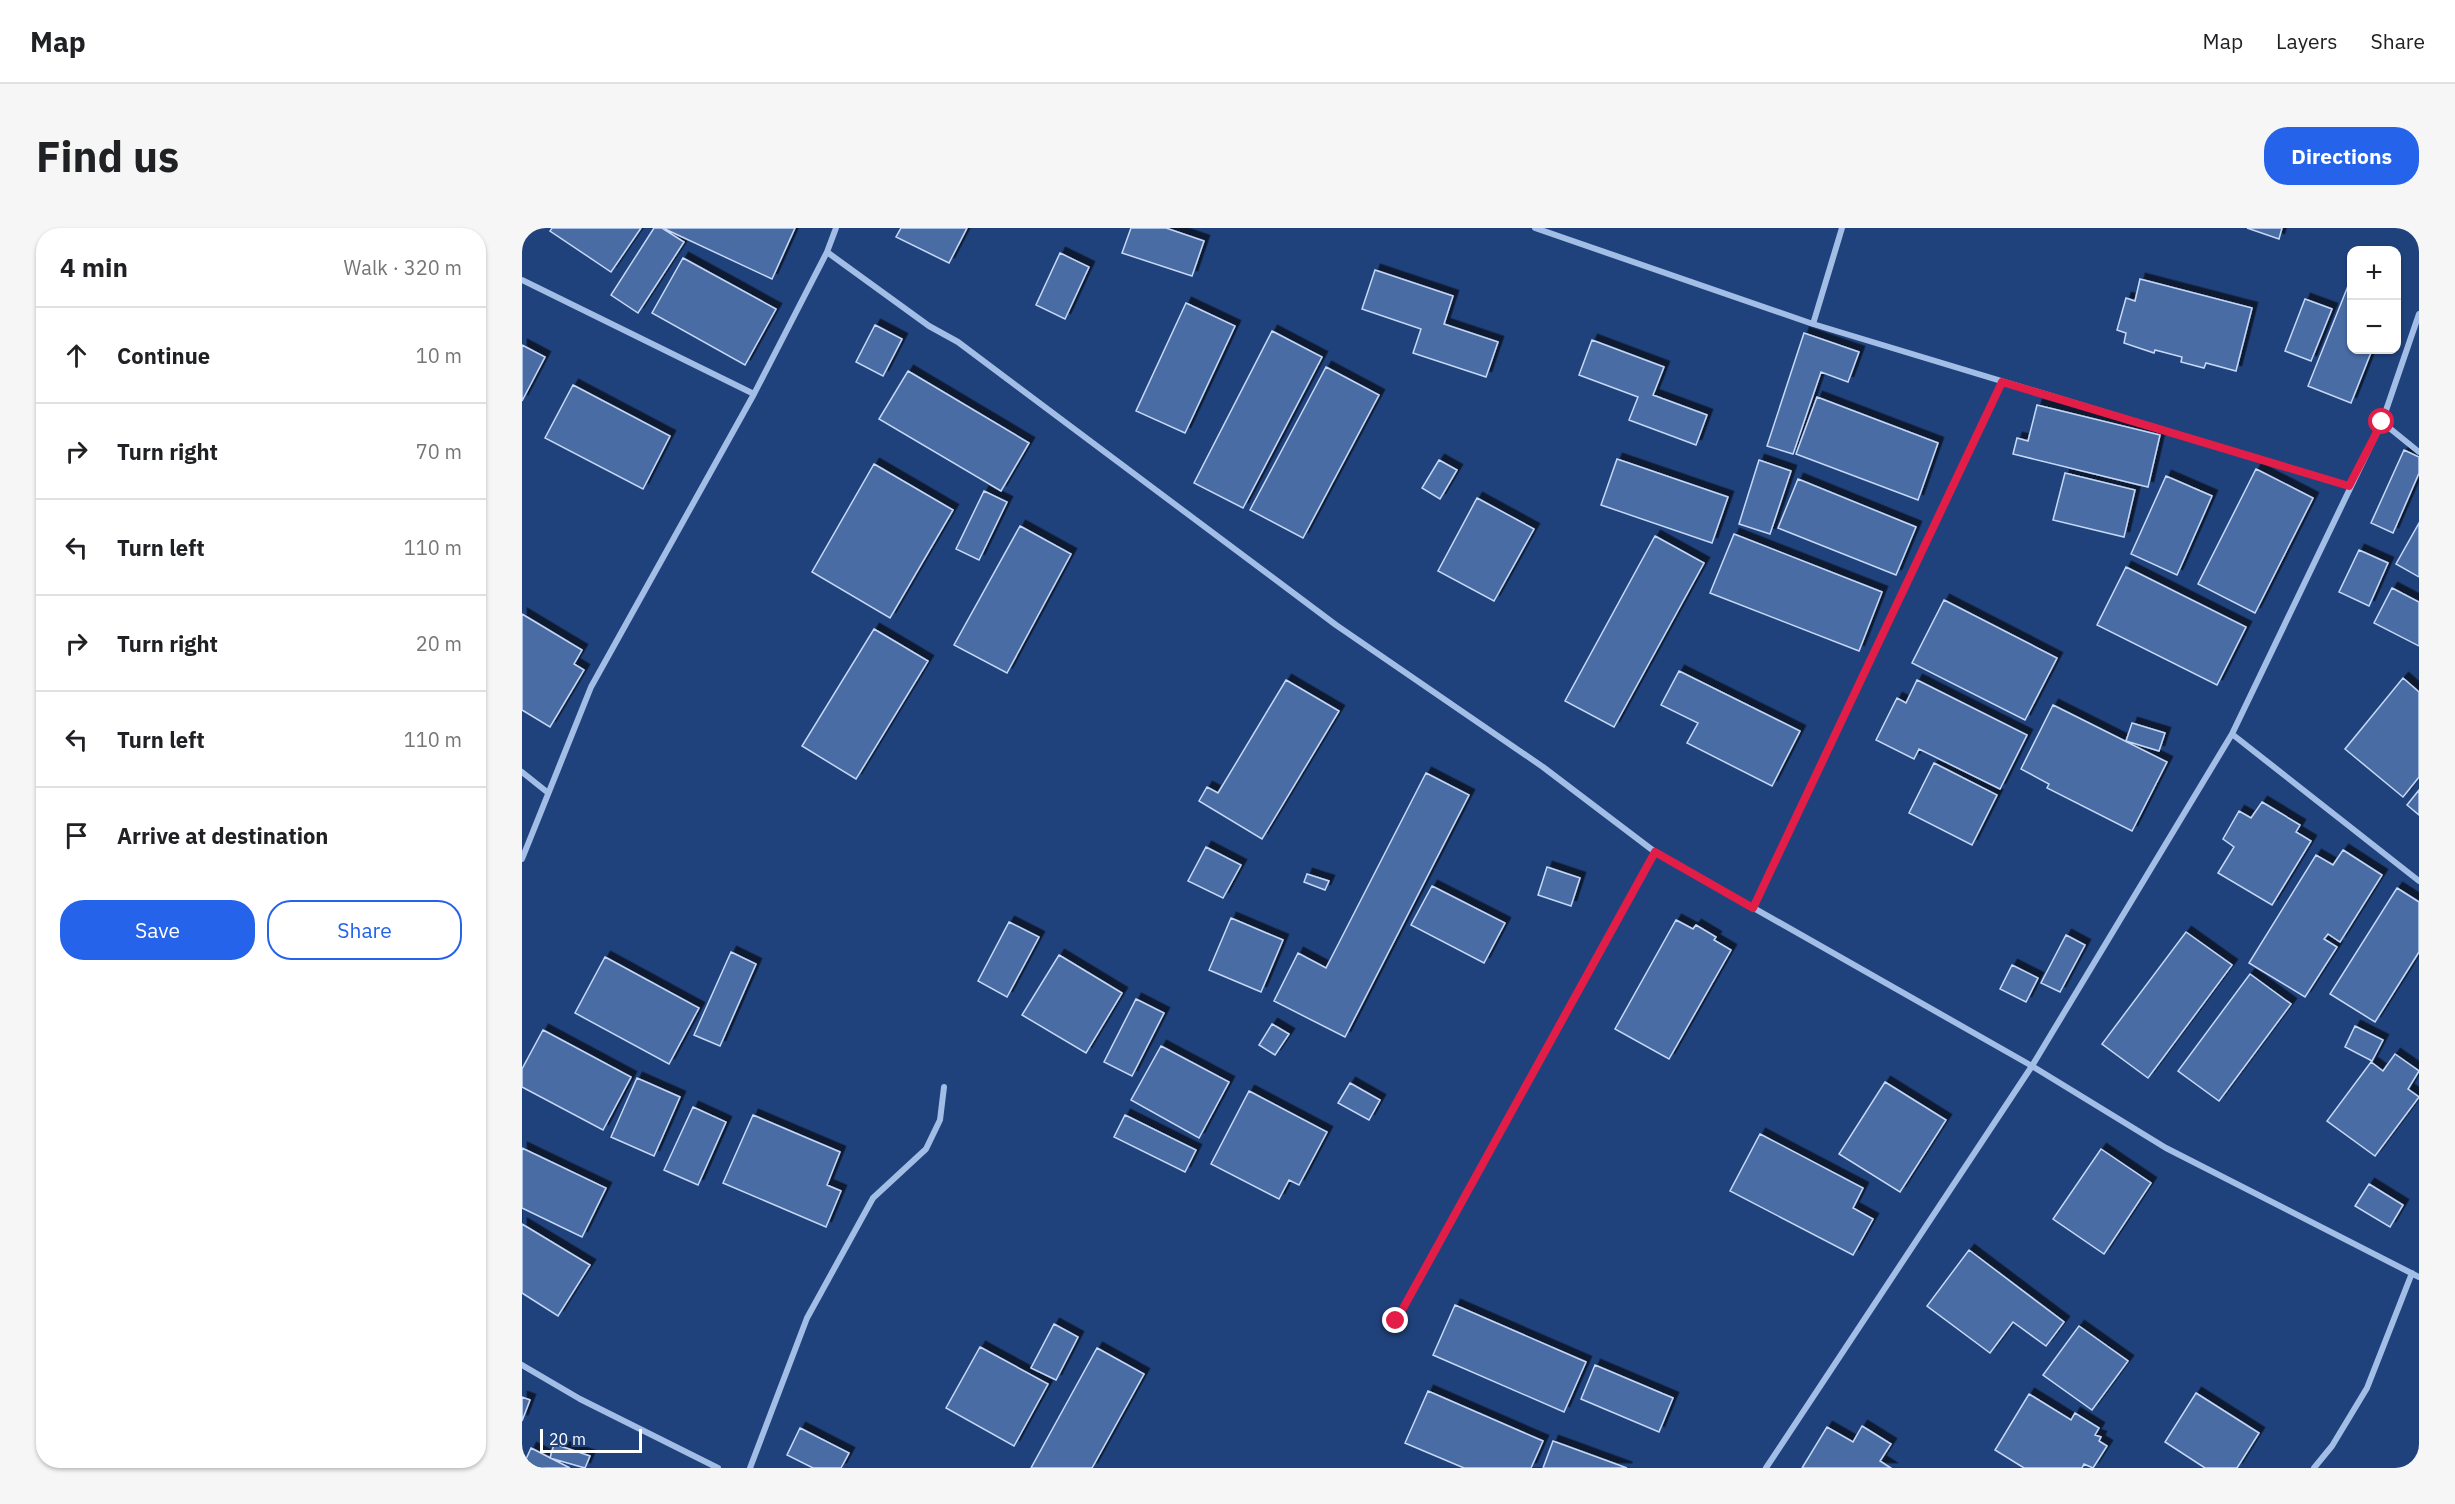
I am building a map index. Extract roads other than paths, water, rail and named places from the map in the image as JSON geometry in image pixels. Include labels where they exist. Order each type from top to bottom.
[{"type":"street","points":[[522,860],[547,792],[591,687],[754,394],[827,252],[836,228]]},
{"type":"street","points":[[1535,228],[1813,324],[2349,486]]},
{"type":"street","points":[[1813,324],[1842,228]]},
{"type":"street","points":[[827,252],[929,326],[958,342],[1336,625],[1543,767],[1655,852],[2032,1066],[2166,1148],[2419,1277]]},
{"type":"street","points":[[522,280],[754,394]]},
{"type":"street","points":[[1766,1468],[2032,1066],[2232,734],[2349,486],[2382,422],[2419,314]]},
{"type":"street","points":[[1753,908],[2002,382]]},
{"type":"street","points":[[2382,422],[2419,452]]},
{"type":"street","points":[[2232,734],[2419,881]]},
{"type":"street","points":[[522,772],[547,792]]},
{"type":"street","points":[[1396,1321],[1655,852]]},
{"type":"street","points":[[750,1468],[807,1318],[873,1198],[926,1149],[939,1120],[944,1087]]},
{"type":"street","points":[[2314,1468],[2332,1446],[2367,1388],[2412,1273]]},
{"type":"street","points":[[522,1365],[580,1400],[718,1468]]}]
